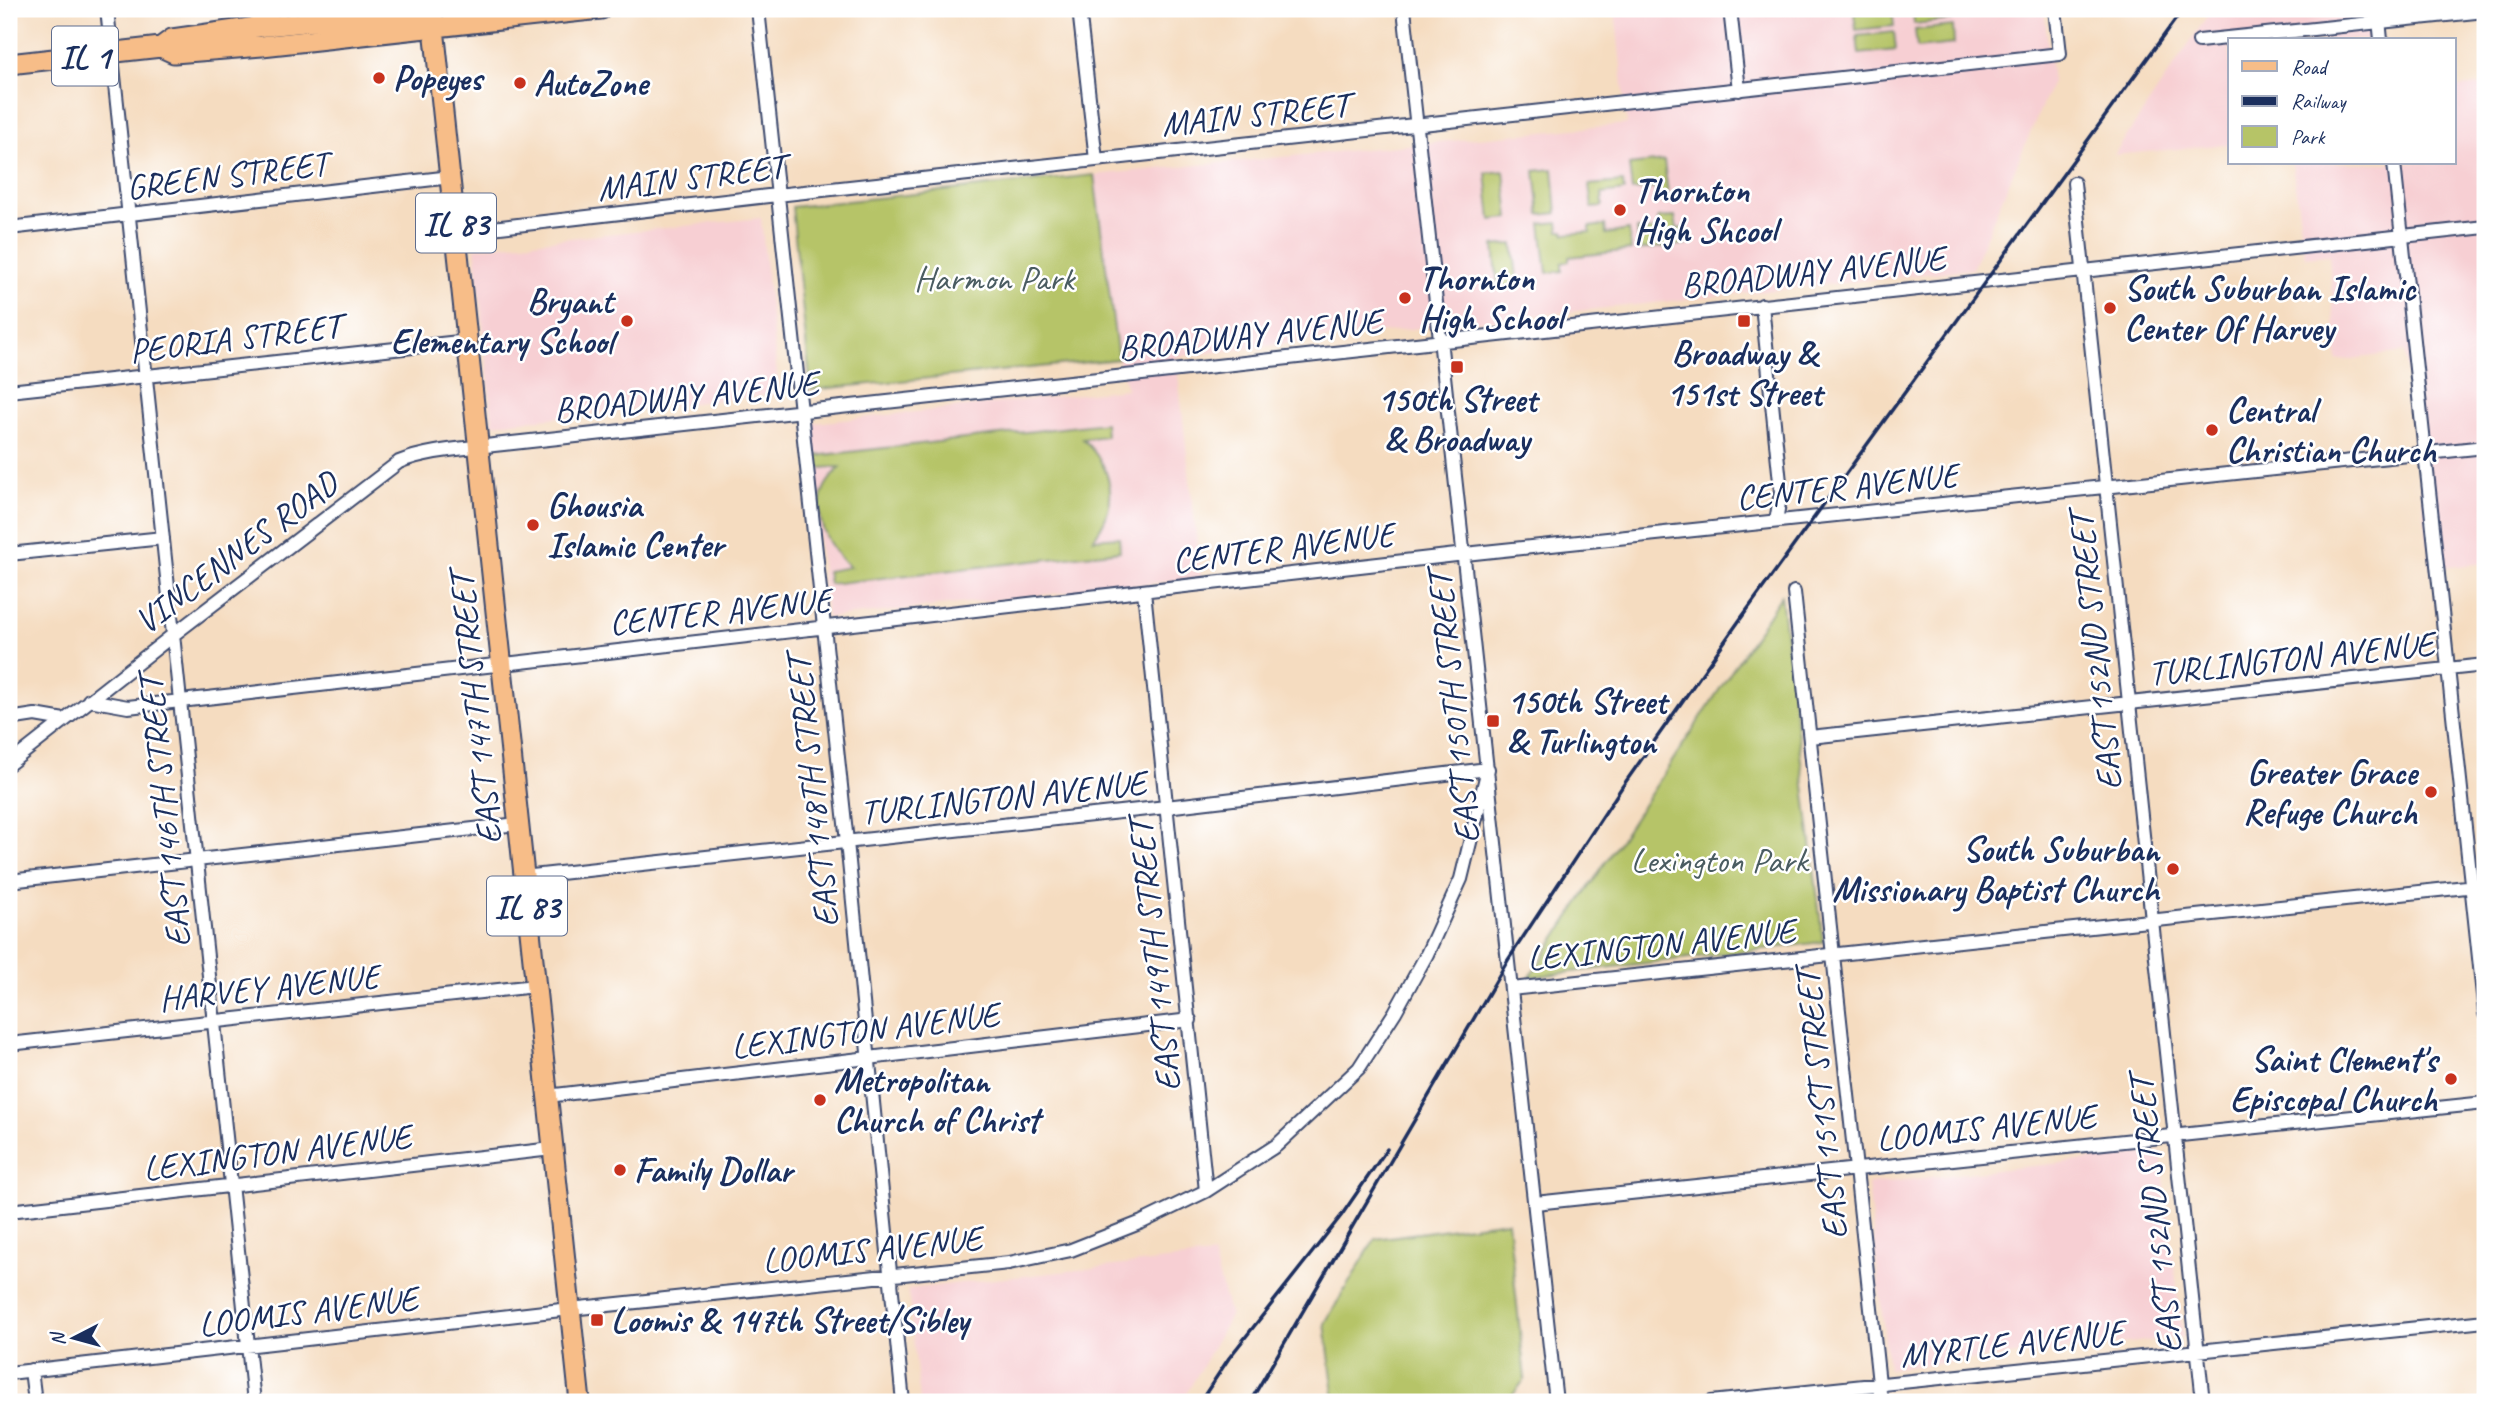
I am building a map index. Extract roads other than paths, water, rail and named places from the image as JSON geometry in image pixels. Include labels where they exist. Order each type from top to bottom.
[{"type":"main road","name":"IL 1","points":[[9,64],[161,47],[174,53],[262,46],[432,15],[601,9]]},
{"type":"main road","name":"EAST 147TH STREET","points":[[432,15],[580,1402]]},
{"type":"street","name":"EAST 146TH STREET","points":[[107,9],[254,1402]]},
{"type":"street","name":"EAST 148TH STREET","points":[[758,9],[903,1402]]},
{"type":"street","points":[[1079,9],[1096,160]]},
{"type":"street","name":"EAST 150TH STREET","points":[[1404,9],[1556,1402]]},
{"type":"street","points":[[1730,9],[1739,90]]},
{"type":"street","name":"MAIN STREET","points":[[457,232],[2060,54],[2054,9]]},
{"type":"street","points":[[2199,41],[2378,15],[2485,10]]},
{"type":"street","points":[[2378,15],[2381,38]]},
{"type":"street","points":[[2394,164],[2485,1014]]},
{"type":"street","name":"GREEN STREET","points":[[9,228],[451,177]]},
{"type":"street","name":"EAST 152ND STREET","points":[[2074,183],[2203,1402]]},
{"type":"street","name":"BROADWAY AVENUE","points":[[480,446],[2485,227]]},
{"type":"street","points":[[1762,305],[1782,492],[1776,521]]},
{"type":"street","name":"PEORIA STREET","points":[[9,391],[468,341]]},
{"type":"street","name":"VINCENNES ROAD","points":[[9,764],[399,462],[443,451],[480,446]]},
{"type":"street","name":"CENTER AVENUE","points":[[89,700],[128,707],[1465,554],[2485,447]]},
{"type":"street","points":[[9,554],[163,538]]},
{"type":"street","name":"EAST 149TH STREET","points":[[1143,591],[1206,1191]]},
{"type":"street","name":"EAST 151ST STREET","points":[[1794,592],[1881,1402]]},
{"type":"street","name":"TURLINGTON AVENUE","points":[[1810,737],[2485,665]]},
{"type":"street","points":[[9,719],[36,715],[64,720]]},
{"type":"street","name":"TURLINGTON AVENUE","points":[[523,877],[1488,769]]},
{"type":"street","name":"LOOMIS AVENUE","points":[[9,1373],[570,1309],[1009,1263],[1071,1250],[1142,1222],[1206,1191],[1277,1145],[1359,1068],[1395,1012],[1427,954],[1461,879],[1488,769]]},
{"type":"street","points":[[9,881],[518,824]]},
{"type":"street","name":"LEXINGTON AVENUE","points":[[1511,989],[2485,885]]},
{"type":"street","name":"HARVEY AVENUE","points":[[9,1044],[535,986]]},
{"type":"street","name":"LEXINGTON AVENUE","points":[[547,1096],[1190,1020]]},
{"type":"street","name":"LOOMIS AVENUE","points":[[1535,1203],[2485,1103]]},
{"type":"street","name":"LEXINGTON AVENUE","points":[[9,1211],[552,1149]]},
{"type":"street","name":"MYRTLE AVENUE","points":[[1711,1402],[2485,1321]]},
{"type":"street","points":[[31,1370],[35,1402]]},
{"type":"railway","points":[[1250,1402],[1508,960],[1622,787],[1739,621],[2183,9]]},
{"type":"railway","points":[[1200,1402],[1229,1358],[1341,1216],[1387,1149]]},
{"type":"place","name":"Popeyes","points":[[379,78]]},
{"type":"place","name":"AutoZone","points":[[520,83]]},
{"type":"place","name":"Thornton High Shcool","points":[[1620,210]]},
{"type":"place","name":"Thornton High School","points":[[1405,298]]},
{"type":"place","name":"South Suburban Islamic Center Of Harvey","points":[[2110,308]]},
{"type":"place","name":"Bryant Elementary School","points":[[627,321]]},
{"type":"place","name":"Broadway & 151st Street","points":[[1744,321]]},
{"type":"place","name":"150th Street & Broadway","points":[[1457,367]]},
{"type":"place","name":"Central Christian Church","points":[[2212,430]]},
{"type":"place","name":"Ghousia Islamic Center","points":[[533,525]]},
{"type":"place","name":"150th Street & Turlington","points":[[1493,721]]},
{"type":"place","name":"Greater Grace Refuge Church","points":[[2431,792]]},
{"type":"place","name":"South Suburban Missionary Baptist Church","points":[[2173,869]]},
{"type":"place","name":"Saint Clement's Episcopal Church","points":[[2451,1079]]},
{"type":"place","name":"Metropolitan Church of Christ","points":[[820,1100]]},
{"type":"place","name":"Family Dollar","points":[[620,1170]]},
{"type":"place","name":"Loomis & 147th Street/Sibley","points":[[597,1320]]},
{"type":"park label","name":"Harmon Park","points":[[994,278]]},
{"type":"park label","name":"Lexington Park","points":[[1719,860]]}]
